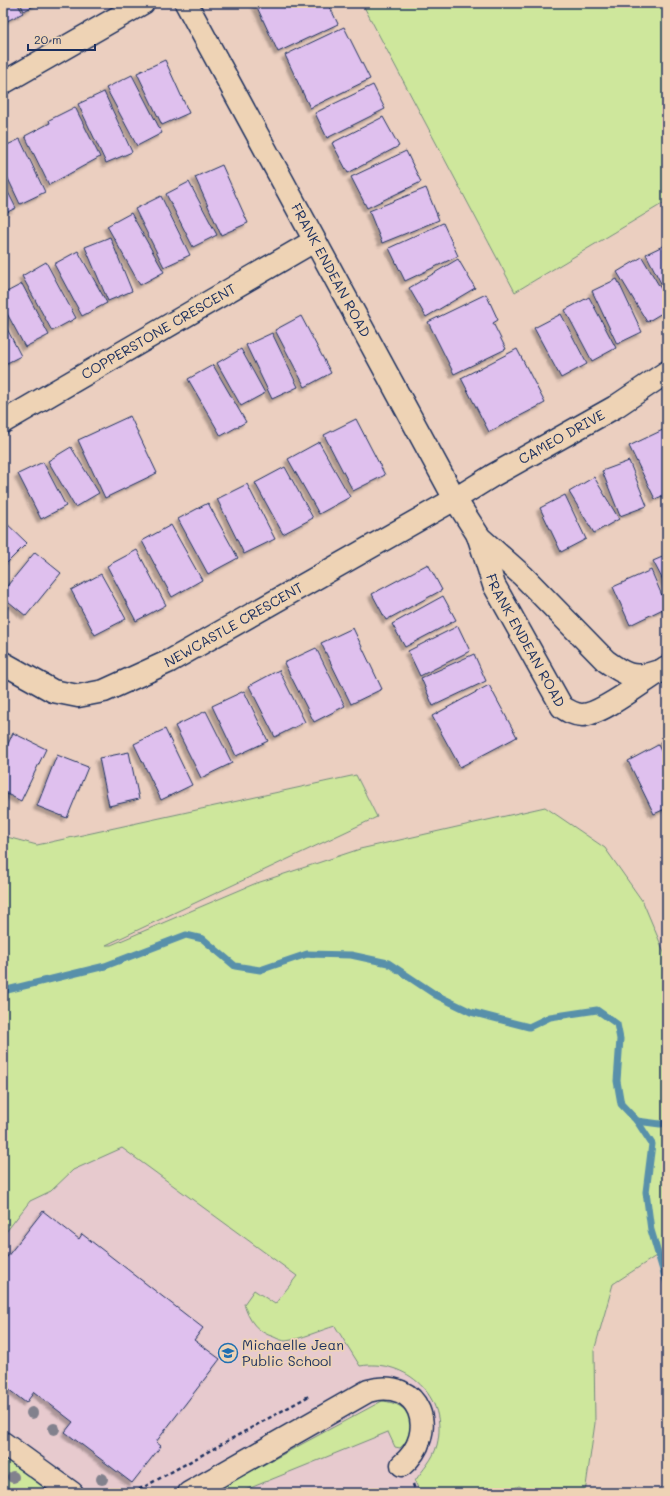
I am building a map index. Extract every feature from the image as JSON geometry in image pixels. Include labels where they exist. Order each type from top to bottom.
[{"type":"street","points":[[3,83],[143,3]]},
{"type":"street","name":"FRANK ENDEAN ROAD","points":[[186,3],[455,499],[478,536],[494,585],[562,707],[571,713],[582,715],[600,710],[665,668]]},
{"type":"street","name":"COPPERSTONE CRESCENT","points":[[3,422],[314,241]]},
{"type":"street","name":"CAMEO DRIVE","points":[[455,499],[492,476],[616,407],[667,372]]},
{"type":"street","name":"NEWCASTLE CRESCENT","points":[[3,663],[53,691],[78,696],[104,691],[170,661],[455,499]]},
{"type":"street","name":"FRANK ENDEAN ROAD","points":[[478,536],[523,576],[606,661],[621,673],[631,675],[651,674],[665,668]]},
{"type":"street","name":"FRANK ENDEAN ROAD","points":[[600,710],[608,702],[615,690],[613,675],[606,661]]},
{"type":"street","points":[[189,1493],[368,1391],[379,1388],[391,1388],[402,1392],[413,1400],[419,1410],[421,1435],[418,1446],[412,1457],[402,1465]]},
{"type":"street","points":[[3,1444],[72,1493]]},
{"type":"shaded area","name":"Michaelle Jean Public School","points":[[108,1110],[373,1191],[502,1493],[3,1493],[3,1221]]},
{"type":"green space","points":[[362,3],[667,3],[667,201],[515,292]]},
{"type":"green space","points":[[356,775],[377,817],[106,945],[111,945],[254,884],[360,849],[545,807],[605,848],[643,902],[667,959],[667,1262],[656,1256],[613,1284],[594,1351],[595,1423],[585,1493],[533,1493],[519,1486],[502,1493],[420,1493],[415,1481],[430,1460],[435,1450],[439,1427],[436,1411],[430,1397],[420,1384],[408,1375],[393,1368],[377,1365],[360,1366],[335,1326],[286,1341],[268,1335],[258,1329],[248,1316],[244,1304],[254,1290],[275,1304],[297,1276],[122,1148],[73,1170],[51,1191],[30,1201],[3,1236],[3,836],[37,845]]},
{"type":"green space","points":[[382,1401],[400,1406],[406,1411],[410,1418],[412,1425],[411,1432],[407,1440],[400,1448],[395,1447],[388,1432],[238,1493],[211,1493]]},
{"type":"green space","points":[[3,1455],[52,1493],[3,1493]]},
{"type":"building","points":[[3,3],[17,3],[23,13],[5,22],[3,18]]},
{"type":"building","points":[[20,3],[39,3],[24,11]]},
{"type":"building","points":[[255,3],[328,3],[338,24],[278,52]]},
{"type":"building","points":[[344,27],[370,79],[310,108],[285,55]]},
{"type":"building","points":[[165,60],[189,113],[162,125],[137,73]]},
{"type":"building","points":[[132,75],[162,133],[137,146],[106,88]]},
{"type":"building","points":[[373,85],[385,109],[327,138],[315,113]]},
{"type":"building","points":[[104,92],[132,152],[106,163],[78,104]]},
{"type":"building","points":[[75,107],[100,157],[49,185],[25,136],[50,123],[49,120]]},
{"type":"building","points":[[383,117],[399,146],[348,173],[332,143]]},
{"type":"building","points":[[20,139],[45,192],[20,204],[3,168],[3,147]]},
{"type":"building","points":[[406,151],[421,182],[367,208],[351,177]]},
{"type":"building","points":[[222,165],[248,223],[221,235],[195,177]]},
{"type":"building","points":[[3,182],[16,208],[3,214]]},
{"type":"building","points":[[189,182],[217,235],[193,247],[166,194]]},
{"type":"building","points":[[426,188],[439,220],[382,243],[369,211]]},
{"type":"building","points":[[161,196],[190,255],[164,267],[135,209]]},
{"type":"building","points":[[131,213],[164,272],[140,285],[107,226]]},
{"type":"building","points":[[443,223],[458,256],[405,281],[389,248]]},
{"type":"building","points":[[110,237],[132,291],[108,301],[85,247]]},
{"type":"building","points":[[667,244],[667,295],[646,254]]},
{"type":"building","points":[[78,251],[107,303],[82,316],[54,264]]},
{"type":"building","points":[[642,257],[667,299],[667,310],[647,322],[617,272]]},
{"type":"building","points":[[458,259],[475,288],[426,317],[409,288]]},
{"type":"building","points":[[46,262],[76,318],[52,331],[22,276]]},
{"type":"building","points":[[617,279],[642,332],[617,344],[592,291]]},
{"type":"building","points":[[22,284],[49,335],[25,347],[3,306],[3,294]]},
{"type":"building","points":[[486,294],[498,320],[493,323],[506,349],[454,374],[428,322]]},
{"type":"building","points":[[589,297],[616,348],[592,361],[565,310]]},
{"type":"building","points":[[561,314],[587,364],[561,378],[534,328]]},
{"type":"building","points":[[301,316],[331,373],[305,387],[275,330]]},
{"type":"building","points":[[3,321],[21,356],[3,365]]},
{"type":"building","points":[[272,333],[298,387],[272,399],[246,345]]},
{"type":"building","points":[[241,349],[265,393],[241,406],[217,363]]},
{"type":"building","points":[[517,349],[545,403],[489,432],[461,378]]},
{"type":"building","points":[[213,365],[246,422],[221,436],[188,379]]},
{"type":"building","points":[[130,416],[157,473],[105,498],[78,440]]},
{"type":"building","points":[[356,419],[385,475],[353,491],[324,435]]},
{"type":"building","points":[[667,428],[667,494],[655,499],[629,446]]},
{"type":"building","points":[[319,442],[350,497],[319,514],[288,459]]},
{"type":"building","points":[[71,447],[99,493],[75,507],[48,461]]},
{"type":"building","points":[[629,461],[647,506],[620,516],[602,471]]},
{"type":"building","points":[[43,462],[66,506],[41,519],[18,474]]},
{"type":"building","points":[[285,467],[313,518],[283,534],[255,483]]},
{"type":"building","points":[[594,477],[619,519],[594,533],[569,492]]},
{"type":"building","points":[[247,484],[275,539],[244,554],[217,499]]},
{"type":"building","points":[[565,495],[586,539],[561,552],[540,508]]},
{"type":"building","points":[[208,503],[238,558],[208,574],[178,519]]},
{"type":"building","points":[[3,520],[27,543],[3,567]]},
{"type":"building","points":[[171,525],[202,580],[172,597],[142,541]]},
{"type":"building","points":[[137,550],[166,605],[136,621],[107,566]]},
{"type":"building","points":[[35,552],[61,573],[26,616],[3,597],[3,591]]},
{"type":"building","points":[[667,555],[667,588],[653,561]]},
{"type":"building","points":[[428,564],[442,590],[386,620],[372,594]]},
{"type":"building","points":[[651,570],[667,607],[630,625],[613,587]]},
{"type":"building","points":[[101,574],[126,619],[95,635],[71,590]]},
{"type":"building","points":[[443,596],[456,620],[405,647],[392,624]]},
{"type":"building","points":[[458,626],[470,651],[420,676],[408,651]]},
{"type":"building","points":[[353,628],[382,689],[351,704],[321,643]]},
{"type":"building","points":[[316,648],[345,706],[314,722],[284,663]]},
{"type":"building","points":[[474,654],[486,681],[433,706],[421,678]]},
{"type":"building","points":[[279,670],[305,722],[275,737],[249,686]]},
{"type":"building","points":[[489,685],[517,737],[460,767],[432,716]]},
{"type":"building","points":[[244,691],[268,741],[236,756],[212,706]]},
{"type":"building","points":[[206,711],[232,763],[201,778],[175,726]]},
{"type":"building","points":[[165,729],[192,785],[161,800],[134,744]]},
{"type":"building","points":[[13,733],[46,749],[21,801],[3,792],[3,755]]},
{"type":"building","points":[[667,738],[667,754],[660,742]]},
{"type":"building","points":[[658,745],[667,763],[667,808],[654,814],[628,761]]},
{"type":"building","points":[[129,752],[139,799],[109,806],[99,758]]},
{"type":"building","points":[[57,755],[88,767],[67,818],[37,806]]},
{"type":"building","points":[[43,1211],[79,1239],[82,1234],[203,1328],[194,1340],[220,1359],[156,1442],[161,1446],[132,1483],[65,1432],[73,1422],[34,1392],[26,1403],[3,1385],[3,1262]]},
{"type":"waterway","points":[[3,991],[105,966],[186,935],[203,939],[235,966],[260,970],[307,954],[351,955],[388,963],[436,995],[471,1012],[529,1027],[550,1017],[597,1010],[617,1024],[620,1039],[617,1081],[621,1104],[637,1121],[652,1144],[646,1192],[651,1230],[667,1284]]},
{"type":"waterway","points":[[637,1121],[660,1124],[667,1123]]},
{"type":"place","name":"Michaelle Jean Public School","points":[[228,1353]]}]
